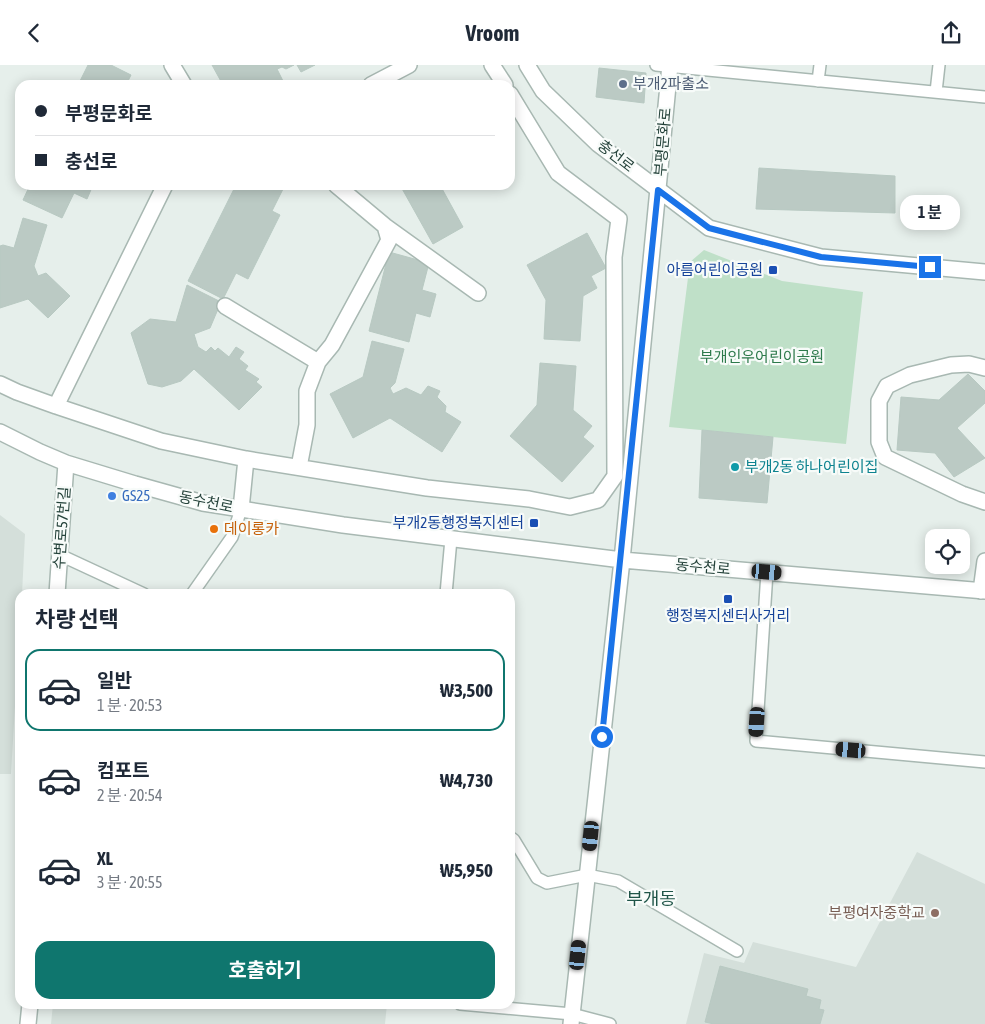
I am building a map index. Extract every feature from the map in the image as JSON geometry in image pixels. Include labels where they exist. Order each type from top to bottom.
[{"type":"street","points":[[172,65],[181,80]]},
{"type":"street","points":[[380,80],[409,65]]},
{"type":"street","points":[[492,65],[502,80]]},
{"type":"street","name":"충선로","points":[[527,65],[543,91],[598,143],[709,228],[821,257],[985,272]]},
{"type":"street","name":"부평문화로","points":[[571,1019],[622,560],[658,190],[665,65]]},
{"type":"street","points":[[0,384],[56,406],[161,441],[246,459],[427,488],[529,499],[570,507],[598,500],[615,476],[614,257],[619,219],[558,173],[515,102]]},
{"type":"street","points":[[56,406],[163,190]]},
{"type":"street","points":[[342,190],[385,226],[478,293]]},
{"type":"street","points":[[299,467],[307,425],[307,391],[318,362],[332,345],[389,240],[385,226]]},
{"type":"street","points":[[225,306],[318,362]]},
{"type":"street","points":[[985,368],[969,364],[951,365],[910,375],[887,386],[879,401],[879,442],[885,457],[962,494],[985,502]]},
{"type":"street","name":"동수천로","points":[[0,432],[66,463],[195,501],[241,509],[343,525],[622,560],[983,591]]},
{"type":"street","points":[[241,509],[246,459]]},
{"type":"street","name":"수변로57번길","points":[[57,589],[66,463]]},
{"type":"street","points":[[983,591],[985,561]]},
{"type":"street","points":[[28,1024],[30,1009]]},
{"type":"lane","points":[[665,65],[985,97]]},
{"type":"lane","points":[[818,81],[820,65]]},
{"type":"lane","points":[[936,92],[939,65]]},
{"type":"lane","points":[[196,589],[232,537],[241,509]]},
{"type":"lane","points":[[446,589],[451,539]]},
{"type":"lane","points":[[60,555],[133,589]]},
{"type":"lane","points":[[767,572],[756,741],[985,762]]},
{"type":"lane","points":[[515,842],[537,878],[546,883],[587,875],[618,881],[737,951]]},
{"type":"lane","points":[[497,1009],[610,1024]]},
{"type":"shaded area","points":[[0,515],[25,534],[22,589],[15,589],[15,706],[11,774],[0,774]]},
{"type":"shaded area","name":"부평여자중학교","points":[[917,852],[985,884],[985,1024],[686,1024],[704,953],[744,963],[753,942],[856,967]]},
{"type":"shaded area","points":[[52,1009],[386,1009],[385,1024],[51,1024]]},
{"type":"green space","name":"부개인우어린이공원","points":[[704,250],[782,281],[863,292],[846,444],[669,427],[690,262]]},
{"type":"building","points":[[88,65],[111,65],[131,75],[128,80],[80,80]]},
{"type":"building","points":[[212,65],[294,65],[286,69],[282,67],[277,69],[282,80],[220,80]]},
{"type":"building","points":[[297,65],[315,65],[301,72]]},
{"type":"building","points":[[599,68],[646,73],[644,103],[596,97]]},
{"type":"building","points":[[759,168],[895,176],[895,213],[756,209]]},
{"type":"building","points":[[28,190],[91,190],[87,199],[74,193],[62,218],[23,200]]},
{"type":"building","points":[[234,190],[282,190],[272,211],[280,215],[248,279],[236,273],[223,299],[188,281]]},
{"type":"building","points":[[403,190],[443,190],[463,227],[433,244]]},
{"type":"building","points":[[23,218],[47,225],[34,266],[38,276],[46,273],[70,296],[48,318],[28,299],[0,308],[0,246],[14,248]]},
{"type":"building","points":[[587,233],[606,268],[591,276],[597,288],[583,296],[580,341],[544,339],[546,300],[527,265]]},
{"type":"building","points":[[389,252],[429,263],[422,290],[436,294],[430,317],[416,313],[409,342],[369,331]]},
{"type":"building","points":[[187,285],[221,302],[210,328],[194,334],[198,347],[206,352],[211,347],[215,351],[218,348],[229,357],[236,347],[244,352],[239,359],[248,366],[245,370],[259,379],[256,382],[262,387],[239,410],[194,369],[181,381],[162,387],[148,384],[131,333],[150,319],[176,322]]},
{"type":"building","points":[[372,341],[404,349],[395,383],[390,388],[393,394],[406,388],[421,395],[428,386],[440,391],[437,397],[446,406],[445,412],[461,422],[442,452],[390,418],[353,438],[330,394],[363,377]]},
{"type":"building","points":[[540,363],[576,366],[573,410],[592,426],[583,437],[594,446],[562,482],[510,436],[537,405]]},
{"type":"building","points":[[968,374],[985,391],[985,403],[957,428],[985,458],[954,477],[935,453],[897,450],[901,397],[939,400]]},
{"type":"building","name":"부개2동 하나어린이집","points":[[702,430],[773,437],[767,503],[699,498]]},
{"type":"building","points":[[720,966],[808,989],[806,996],[821,1000],[819,1009],[824,1010],[820,1024],[714,1024],[705,1022]]},
{"type":"place","name":"부개2파출소","points":[[623,84]]},
{"type":"place","name":"아름어린이공원","points":[[773,270]]},
{"type":"place","name":"부개2동 하나어린이집","points":[[735,467]]},
{"type":"place","name":"GS25","points":[[112,496]]},
{"type":"place","name":"부개2동행정복지센터","points":[[534,523]]},
{"type":"place","name":"데이롱카","points":[[214,529]]},
{"type":"place","name":"행정복지센터사거리","points":[[728,599]]},
{"type":"place","name":"부평여자중학교","points":[[935,913]]},
{"type":"district","name":"부개동","points":[[651,899]]},
{"type":"route","points":[[602,737],[622,560],[658,190],[709,228],[765,244],[821,257],[930,267]]}]
